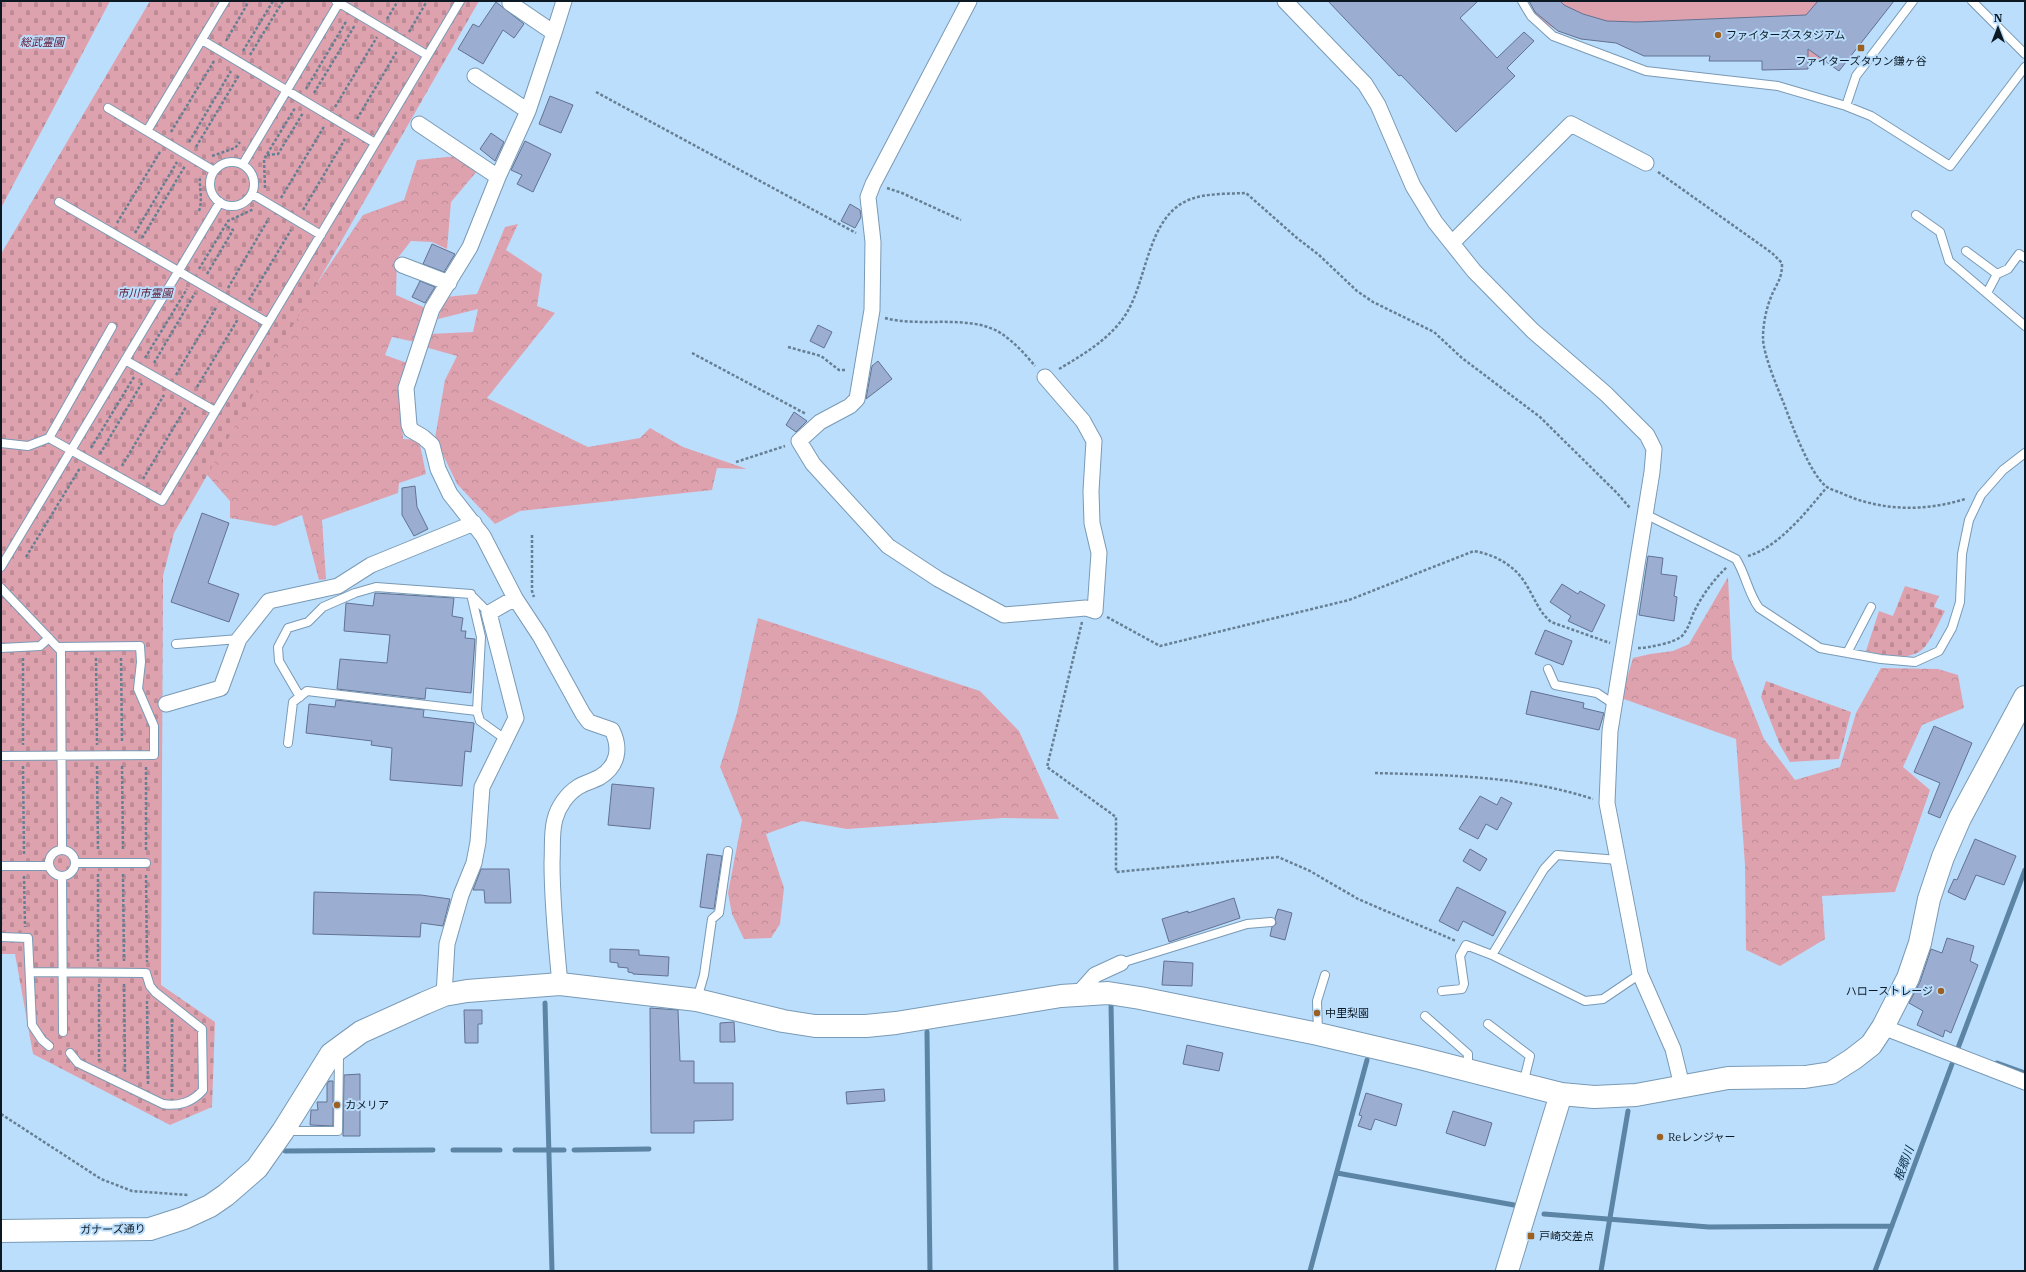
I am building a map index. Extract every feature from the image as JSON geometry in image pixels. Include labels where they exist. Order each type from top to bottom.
[{"type":"street","points":[[560,984],[552,903],[553,838],[555,819],[566,798],[578,787],[610,769],[615,761],[618,742],[612,730],[590,722],[583,714],[540,636],[515,598],[483,536],[450,494],[438,469],[432,445],[423,437],[411,430],[409,426],[406,388],[432,309],[450,283],[470,247],[498,177],[528,111],[564,1]]},
{"type":"street","points":[[969,1],[868,196],[873,242],[872,310],[857,399],[850,406],[820,422],[799,441],[813,464],[888,546],[938,579],[1004,615],[1090,609],[1099,553],[1092,517],[1091,491],[1094,442],[1083,421],[1045,377]]},
{"type":"street","points":[[1285,1],[1364,84],[1378,105],[1413,186],[1435,222],[1474,271],[1533,330],[1606,394],[1647,435],[1654,449],[1625,647],[1610,731],[1607,803],[1640,974],[1673,1050],[1682,1086]]},
{"type":"street","points":[[510,3],[554,33]]},
{"type":"street","points":[[475,76],[528,111]]},
{"type":"street","points":[[419,124],[498,177]]},
{"type":"street","points":[[1452,244],[1571,124],[1646,163]]},
{"type":"street","points":[[402,265],[450,283]]},
{"type":"street","points":[[166,704],[221,688],[239,639],[269,601],[338,586],[371,565],[474,523]]},
{"type":"street","points":[[444,995],[447,944],[461,895],[474,863],[478,842],[482,787],[516,718],[489,613],[515,598]]},
{"type":"street","points":[[331,1054],[361,1032],[444,995],[466,991],[560,984],[697,1000],[783,1021],[815,1026],[866,1026],[896,1023],[1078,994],[1108,993],[1140,998],[1318,1034],[1561,1094],[1594,1097],[1636,1095],[1728,1078],[1805,1077],[1831,1072],[1853,1059],[1871,1045],[1883,1027],[1910,971],[1920,943],[1929,899],[1942,857],[1964,811],[2025,697]]},
{"type":"street","points":[[1078,994],[1095,975],[1121,963]]},
{"type":"street","points":[[1883,1027],[2025,1082]]},
{"type":"street","name":"ガナーズ通り","points":[[1,1231],[150,1228],[184,1218],[219,1200],[257,1168],[283,1131],[331,1054]]},
{"type":"street","points":[[1507,1271],[1561,1094]]},
{"type":"lane","points":[[147,131],[225,1]]},
{"type":"lane","points":[[49,438],[162,501],[460,1]]},
{"type":"lane","points":[[1522,1],[1531,16],[1553,36],[1646,71],[1778,86],[1846,106],[1871,116],[1950,166],[2025,67]]},
{"type":"lane","points":[[1846,106],[1856,76],[1913,1]]},
{"type":"lane","points":[[1972,1],[2025,54]]},
{"type":"lane","points":[[243,164],[339,2],[427,56]]},
{"type":"lane","points":[[202,40],[375,143]]},
{"type":"lane","points":[[108,108],[214,171]]},
{"type":"lane","points":[[235,162],[243,164],[249,169],[254,178],[252,194],[246,201],[237,206],[227,206],[220,202],[214,197],[210,187],[211,177],[214,171],[225,163],[235,162]]},
{"type":"lane","points":[[252,194],[321,234]]},
{"type":"lane","points":[[59,202],[268,323]]},
{"type":"lane","points":[[1,567],[220,202]]},
{"type":"lane","points":[[1916,215],[1940,232],[1948,261],[2025,326]]},
{"type":"lane","points":[[1966,251],[1996,274]]},
{"type":"lane","points":[[1987,293],[1996,274],[2008,269],[2019,254],[2025,258]]},
{"type":"lane","points":[[1,443],[28,446],[49,438],[112,327]]},
{"type":"lane","points":[[125,360],[215,411]]},
{"type":"lane","points":[[1644,519],[1736,559],[1743,570],[1753,599],[1760,608],[1820,648],[1915,662],[1939,651],[1952,628],[1960,602],[1962,554],[1969,520],[1981,495],[2003,470],[2025,453]]},
{"type":"lane","points":[[300,697],[279,661],[278,647],[288,628],[308,622],[323,607],[355,593],[376,587],[471,594],[489,613]]},
{"type":"lane","points":[[1,588],[61,651],[62,850]]},
{"type":"lane","points":[[471,594],[481,637],[477,711],[480,721],[505,739]]},
{"type":"lane","points":[[1847,653],[1871,607]]},
{"type":"lane","points":[[1,648],[40,646],[49,638]]},
{"type":"lane","points":[[176,644],[239,639]]},
{"type":"lane","points":[[1,756],[154,755],[154,726],[138,689],[141,662],[140,646],[58,647]]},
{"type":"lane","points":[[1548,669],[1555,685],[1597,693],[1615,705]]},
{"type":"lane","points":[[288,743],[293,702],[307,691],[477,711]]},
{"type":"lane","points":[[62,850],[71,854],[75,863],[72,873],[62,877],[53,873],[49,866],[52,854],[62,850]]},
{"type":"lane","points":[[697,1000],[704,975],[712,919],[719,913],[728,851]]},
{"type":"lane","points":[[1492,955],[1544,869],[1557,855],[1618,860]]},
{"type":"lane","points":[[75,863],[146,863]]},
{"type":"lane","points":[[1,866],[49,866]]},
{"type":"lane","points":[[62,877],[62,1032]]},
{"type":"lane","points":[[1121,963],[1247,924],[1271,922]]},
{"type":"lane","points":[[1,937],[28,938],[32,1027],[49,1046]]},
{"type":"lane","points":[[1442,991],[1462,989],[1464,984],[1460,956],[1466,945],[1492,955],[1584,1001],[1603,999],[1640,974]]},
{"type":"lane","points":[[30,972],[146,973],[155,992],[203,1030],[203,1090],[190,1102],[172,1105],[163,1104],[78,1063],[70,1053]]},
{"type":"lane","points":[[1318,1034],[1317,1001],[1325,975]]},
{"type":"lane","points":[[1425,1016],[1468,1054],[1468,1070]]},
{"type":"lane","points":[[1488,1024],[1530,1056],[1523,1085]]},
{"type":"lane","points":[[283,1131],[338,1131],[339,1058],[331,1054]]},
{"type":"path","points":[[112,232],[249,1]]},
{"type":"path","points":[[133,245],[190,157],[273,1]]},
{"type":"path","points":[[133,245],[183,152],[283,1]]},
{"type":"path","points":[[116,475],[398,1]]},
{"type":"path","points":[[138,488],[427,1]]},
{"type":"path","points":[[302,95],[350,16]]},
{"type":"path","points":[[267,155],[278,154],[360,16]]},
{"type":"path","points":[[596,92],[873,242]]},
{"type":"path","points":[[264,195],[265,176],[263,163],[297,104]]},
{"type":"path","points":[[210,157],[235,148],[242,139]]},
{"type":"path","points":[[1646,163],[1772,253],[1782,263],[1782,275],[1771,297],[1766,316],[1763,340],[1773,377],[1792,424],[1812,468],[1827,487],[1852,498],[1880,506],[1913,508],[1949,504]]},
{"type":"path","points":[[198,213],[201,203],[199,185],[201,171]]},
{"type":"path","points":[[873,184],[902,193],[961,220]]},
{"type":"path","points":[[872,310],[886,318],[910,322],[969,324],[985,327],[1001,334],[1031,361],[1045,377],[1093,349],[1113,330],[1126,314],[1135,297],[1151,247],[1162,224],[1171,211],[1191,199],[1212,195],[1246,193],[1357,291],[1373,302],[1434,332],[1462,358],[1540,417],[1644,519]]},
{"type":"path","points":[[196,275],[230,219],[256,208]]},
{"type":"path","points":[[95,463],[233,230],[225,225]]},
{"type":"path","points":[[142,364],[190,284]]},
{"type":"path","points":[[788,347],[820,356],[839,370],[861,370]]},
{"type":"path","points":[[692,352],[820,422]]},
{"type":"path","points":[[89,452],[137,373]]},
{"type":"path","points":[[736,462],[799,441]]},
{"type":"path","points":[[26,556],[82,464]]},
{"type":"path","points":[[1466,945],[1358,899],[1310,872],[1278,857],[1116,872],[1116,817],[1046,767],[1090,609],[1160,646],[1350,600],[1474,551],[1491,554],[1515,569],[1527,584],[1543,615],[1551,622],[1600,640],[1625,647],[1647,648],[1680,637],[1690,625],[1693,614],[1717,576],[1736,559],[1757,553],[1784,534],[1806,513],[1827,487]]},
{"type":"path","points":[[532,535],[532,591],[535,601]]},
{"type":"path","points":[[22,647],[25,938]]},
{"type":"path","points":[[145,755],[148,1097]]},
{"type":"path","points":[[1375,773],[1458,775],[1564,789],[1607,803]]},
{"type":"path","points":[[1,897],[1,937]]},
{"type":"path","points":[[172,1005],[172,1105]]},
{"type":"path","points":[[1,1114],[101,1179],[132,1191],[192,1195]]},
{"type":"green space","name":"総武霊園","points":[[1,1],[110,1],[1,208]]},
{"type":"green space","name":"市川市霊園","points":[[150,1],[479,1],[174,533],[163,576],[161,985],[215,1022],[212,1107],[170,1125],[33,1054],[15,954],[1,954],[1,254]]},
{"type":"green space","name":"ファイターズスタジアム","points":[[1529,1],[1894,1],[1839,71],[1824,60],[1808,61],[1808,69],[1762,70],[1762,61],[1709,61],[1710,56],[1644,56],[1616,43],[1581,39],[1558,31],[1537,18]]},
{"type":"green space","points":[[457,156],[478,170],[451,202],[447,249],[432,242],[411,241],[397,259],[396,295],[428,309],[415,342],[392,337],[385,355],[407,363],[399,381],[403,439],[419,440],[426,474],[399,483],[398,493],[322,520],[326,579],[319,580],[302,515],[275,526],[230,518],[230,501],[202,469],[300,309],[363,215],[404,200],[417,160]]},
{"type":"green space","points":[[518,224],[506,250],[542,274],[537,306],[555,313],[487,398],[588,447],[640,438],[650,428],[683,447],[747,469],[717,468],[712,490],[520,511],[495,524],[457,484],[435,438],[445,380],[457,356],[425,347],[428,334],[473,332],[478,309],[438,319],[445,297],[477,294],[505,227]]},
{"type":"green space","points":[[1728,577],[1732,659],[1764,739],[1795,780],[1840,767],[1856,713],[1881,668],[1938,669],[1958,675],[1964,708],[1922,725],[1903,767],[1930,790],[1895,892],[1822,896],[1825,939],[1780,966],[1746,950],[1745,865],[1736,739],[1621,698],[1633,658],[1673,651],[1689,644]]},
{"type":"green space","points":[[1905,586],[1939,596],[1934,607],[1945,611],[1930,640],[1921,650],[1915,654],[1907,656],[1890,656],[1866,651],[1879,611],[1893,616]]},
{"type":"green space","points":[[758,618],[980,691],[1019,731],[1059,819],[1003,818],[847,829],[802,821],[766,834],[784,888],[780,924],[771,938],[744,939],[732,914],[728,893],[742,820],[720,767],[737,713]]},
{"type":"green space","points":[[1766,681],[1851,712],[1839,759],[1790,762],[1780,745],[1761,697]]},
{"type":"building","points":[[1328,1],[1478,1],[1460,18],[1497,58],[1524,32],[1534,41],[1507,68],[1515,76],[1456,132],[1401,75],[1399,76]]},
{"type":"building","name":"ファイターズスタジアム","points":[[1529,1],[1560,1],[1564,5],[1583,14],[1607,21],[1637,22],[1806,15],[1818,1],[1894,1],[1839,71],[1808,49],[1808,69],[1762,70],[1762,61],[1709,61],[1710,56],[1644,56],[1616,43],[1581,39],[1558,31],[1535,12]]},
{"type":"building","points":[[496,2],[524,24],[514,38],[503,30],[483,64],[458,49],[473,24],[479,27]]},
{"type":"building","points":[[550,96],[573,105],[561,133],[539,124]]},
{"type":"building","points":[[491,133],[504,142],[495,161],[480,149]]},
{"type":"building","points":[[525,141],[551,154],[533,192],[517,184],[522,175],[511,170]]},
{"type":"building","points":[[850,204],[860,210],[861,217],[855,228],[841,221]]},
{"type":"building","points":[[432,244],[455,254],[444,272],[423,264]]},
{"type":"building","points":[[420,281],[435,287],[425,303],[412,297]]},
{"type":"building","points":[[818,325],[832,332],[824,348],[810,341]]},
{"type":"building","points":[[878,361],[892,379],[866,399],[872,366]]},
{"type":"building","points":[[794,412],[807,421],[796,432],[786,425]]},
{"type":"building","points":[[415,486],[417,507],[428,529],[414,536],[402,515],[402,488]]},
{"type":"building","points":[[202,513],[229,523],[208,583],[239,594],[229,622],[171,602]]},
{"type":"building","points":[[1648,556],[1663,558],[1661,574],[1677,576],[1674,596],[1677,597],[1674,621],[1639,615]]},
{"type":"building","points":[[1562,584],[1578,594],[1580,591],[1605,605],[1592,632],[1568,621],[1571,616],[1550,602]]},
{"type":"building","points":[[375,593],[454,598],[452,616],[463,618],[461,631],[466,631],[465,638],[475,639],[471,693],[426,688],[425,699],[337,689],[340,659],[387,663],[390,635],[344,631],[346,603],[373,606]]},
{"type":"building","points":[[1545,630],[1572,641],[1563,665],[1535,654]]},
{"type":"building","points":[[1531,691],[1584,703],[1583,708],[1604,713],[1599,730],[1526,714]]},
{"type":"building","points":[[336,700],[424,710],[423,717],[474,723],[471,752],[465,751],[462,786],[390,780],[392,748],[371,745],[372,741],[306,733],[309,704],[335,707]]},
{"type":"building","points":[[1934,726],[1972,743],[1940,818],[1928,813],[1940,783],[1914,772]]},
{"type":"building","points":[[612,784],[654,788],[650,829],[608,825]]},
{"type":"building","points":[[1480,796],[1497,805],[1501,797],[1512,803],[1497,830],[1486,824],[1478,839],[1459,829]]},
{"type":"building","points":[[1975,839],[2016,856],[2004,885],[1976,875],[1965,900],[1948,892],[1954,879],[1957,880]]},
{"type":"building","points":[[1470,849],[1487,859],[1480,871],[1463,861]]},
{"type":"building","points":[[707,854],[722,856],[714,909],[700,907]]},
{"type":"building","points":[[481,869],[509,869],[511,903],[485,903],[484,890],[473,890]]},
{"type":"building","points":[[1457,887],[1506,912],[1493,936],[1463,921],[1458,931],[1439,921]]},
{"type":"building","points":[[314,892],[421,895],[450,899],[443,926],[421,923],[420,937],[313,934]]},
{"type":"building","points":[[1234,898],[1240,918],[1169,942],[1162,919],[1188,911],[1188,913]]},
{"type":"building","points":[[1278,909],[1292,913],[1285,940],[1270,936],[1272,927],[1276,924],[1275,918]]},
{"type":"building","points":[[1947,938],[1974,946],[1970,961],[1978,965],[1951,1033],[1945,1030],[1943,1037],[1917,1025],[1923,1011],[1909,1003],[1920,982],[1931,949],[1942,953]]},
{"type":"building","points":[[610,949],[639,950],[639,955],[669,957],[668,976],[633,974],[628,972],[628,968],[618,967],[618,963],[610,962]]},
{"type":"building","points":[[1164,961],[1193,963],[1192,986],[1162,985]]},
{"type":"building","points":[[650,1008],[678,1010],[680,1061],[694,1061],[694,1083],[733,1083],[733,1120],[694,1121],[694,1133],[651,1133]]},
{"type":"building","points":[[464,1010],[482,1010],[482,1024],[478,1024],[478,1043],[465,1043]]},
{"type":"building","points":[[734,1022],[735,1042],[720,1042],[720,1023]]},
{"type":"building","points":[[1187,1045],[1223,1053],[1219,1071],[1183,1064]]},
{"type":"building","points":[[360,1074],[360,1136],[343,1136],[344,1075]]},
{"type":"building","points":[[329,1081],[333,1081],[333,1126],[310,1125],[311,1110],[318,1110],[317,1102],[327,1102],[327,1084]]},
{"type":"building","points":[[884,1089],[885,1101],[847,1104],[846,1092]]},
{"type":"building","points":[[1366,1093],[1402,1104],[1396,1126],[1375,1119],[1371,1130],[1358,1126],[1362,1116],[1359,1115]]},
{"type":"building","points":[[1453,1111],[1492,1123],[1485,1146],[1446,1133]]},
{"type":"waterway","name":"根郷川","points":[[1958,1048],[2025,870]]},
{"type":"waterway","points":[[545,1003],[552,1271]]},
{"type":"waterway","points":[[1111,1004],[1116,1271]]},
{"type":"waterway","points":[[927,1032],[930,1271]]},
{"type":"waterway","points":[[1310,1271],[1367,1060]]},
{"type":"waterway","points":[[1997,1063],[2025,1073]]},
{"type":"waterway","name":"根郷川","points":[[1875,1271],[1952,1064]]},
{"type":"waterway","points":[[1601,1271],[1628,1111]]},
{"type":"waterway","points":[[574,1150],[649,1149]]},
{"type":"waterway","points":[[285,1151],[433,1150]]},
{"type":"waterway","points":[[453,1150],[500,1150]]},
{"type":"waterway","points":[[515,1150],[564,1150]]},
{"type":"waterway","points":[[1337,1173],[1514,1205]]},
{"type":"waterway","points":[[1544,1214],[1709,1227],[1892,1226]]},
{"type":"place","name":"ファイターズスタジアム","points":[[1718,35]]},
{"type":"place","name":"ファイターズタウン鎌ヶ谷","points":[[1861,48]]},
{"type":"place","name":"ハローストレージ","points":[[1941,991]]},
{"type":"place","name":"中里梨園","points":[[1317,1013]]},
{"type":"place","name":"カメリア","points":[[337,1105]]},
{"type":"place","name":"Reレンジャー","points":[[1660,1137]]},
{"type":"place","name":"戸崎交差点","points":[[1531,1236]]}]
